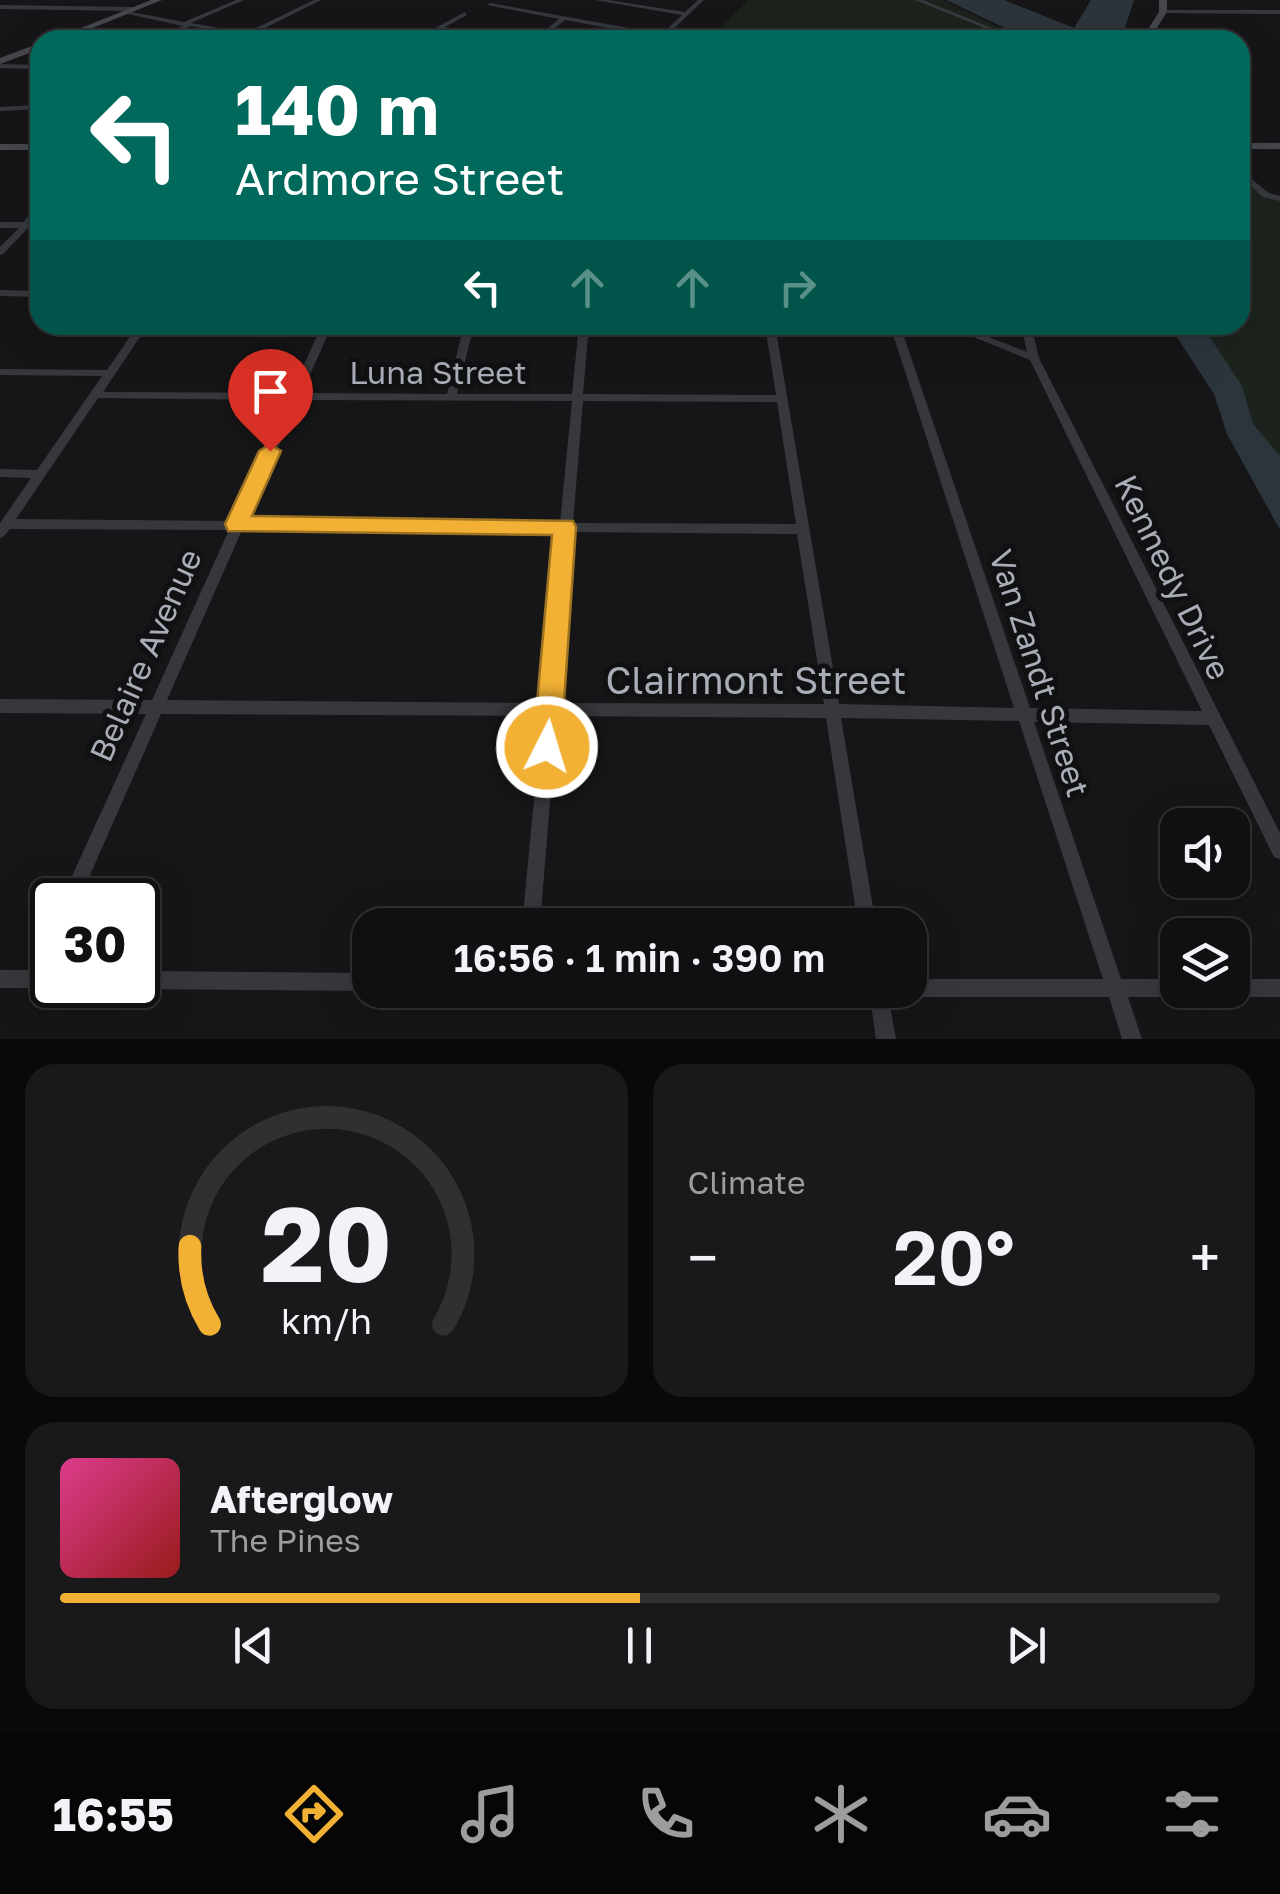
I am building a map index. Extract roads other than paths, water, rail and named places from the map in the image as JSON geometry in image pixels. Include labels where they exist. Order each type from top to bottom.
[{"type":"main road","points":[[82,30],[158,0]]},
{"type":"main road","points":[[1151,30],[1164,0]]},
{"type":"main road","points":[[0,63],[30,50]]},
{"type":"main road","points":[[1250,146],[1280,146]]},
{"type":"main road","points":[[0,147],[30,147]]},
{"type":"street","points":[[3,9],[20,0]]},
{"type":"street","points":[[110,8],[120,0]]},
{"type":"street","points":[[175,30],[241,0]]},
{"type":"street","points":[[256,30],[318,0]]},
{"type":"street","points":[[517,10],[532,0]]},
{"type":"street","points":[[598,0],[686,14]]},
{"type":"street","points":[[669,30],[701,0]]},
{"type":"street","points":[[918,0],[994,30]]},
{"type":"street","points":[[490,6],[622,30]]},
{"type":"street","points":[[3,9],[110,8],[216,30]]},
{"type":"street","points":[[1162,12],[1280,12]]},
{"type":"street","points":[[1268,12],[1280,22]]},
{"type":"street","points":[[436,30],[466,14]]},
{"type":"street","points":[[550,30],[563,20]]},
{"type":"street","points":[[440,28],[450,30]]},
{"type":"street","points":[[0,63],[30,65]]},
{"type":"street","points":[[0,110],[30,108]]},
{"type":"street","points":[[1250,182],[1280,199]]},
{"type":"street","points":[[0,252],[30,221]]},
{"type":"street","points":[[0,225],[30,225]]},
{"type":"street","points":[[0,293],[30,294]]},
{"type":"street","points":[[3,528],[136,335]]},
{"type":"street","name":"Belaire Avenue","points":[[80,878],[322,335]]},
{"type":"street","points":[[452,398],[467,335]]},
{"type":"street","points":[[533,908],[583,335]]},
{"type":"street","points":[[771,335],[865,908]]},
{"type":"street","name":"Van Zandt Street","points":[[898,335],[1132,1039]]},
{"type":"street","points":[[975,335],[1034,358]]},
{"type":"street","name":"Kennedy Drive","points":[[1028,335],[1034,358],[1280,851]]},
{"type":"street","points":[[0,372],[110,373]]},
{"type":"street","name":"Luna Street","points":[[95,395],[781,399]]},
{"type":"street","points":[[0,474],[38,474]]},
{"type":"street","points":[[3,528],[236,524],[802,530]]},
{"type":"street","name":"Clairmont Street","points":[[0,706],[834,710],[1212,718]]},
{"type":"street","points":[[0,979],[30,979]]},
{"type":"street","points":[[160,980],[352,982]]},
{"type":"street","points":[[927,988],[1160,988]]},
{"type":"street","points":[[1250,988],[1280,988]]},
{"type":"street","points":[[881,1008],[886,1039]]}]
